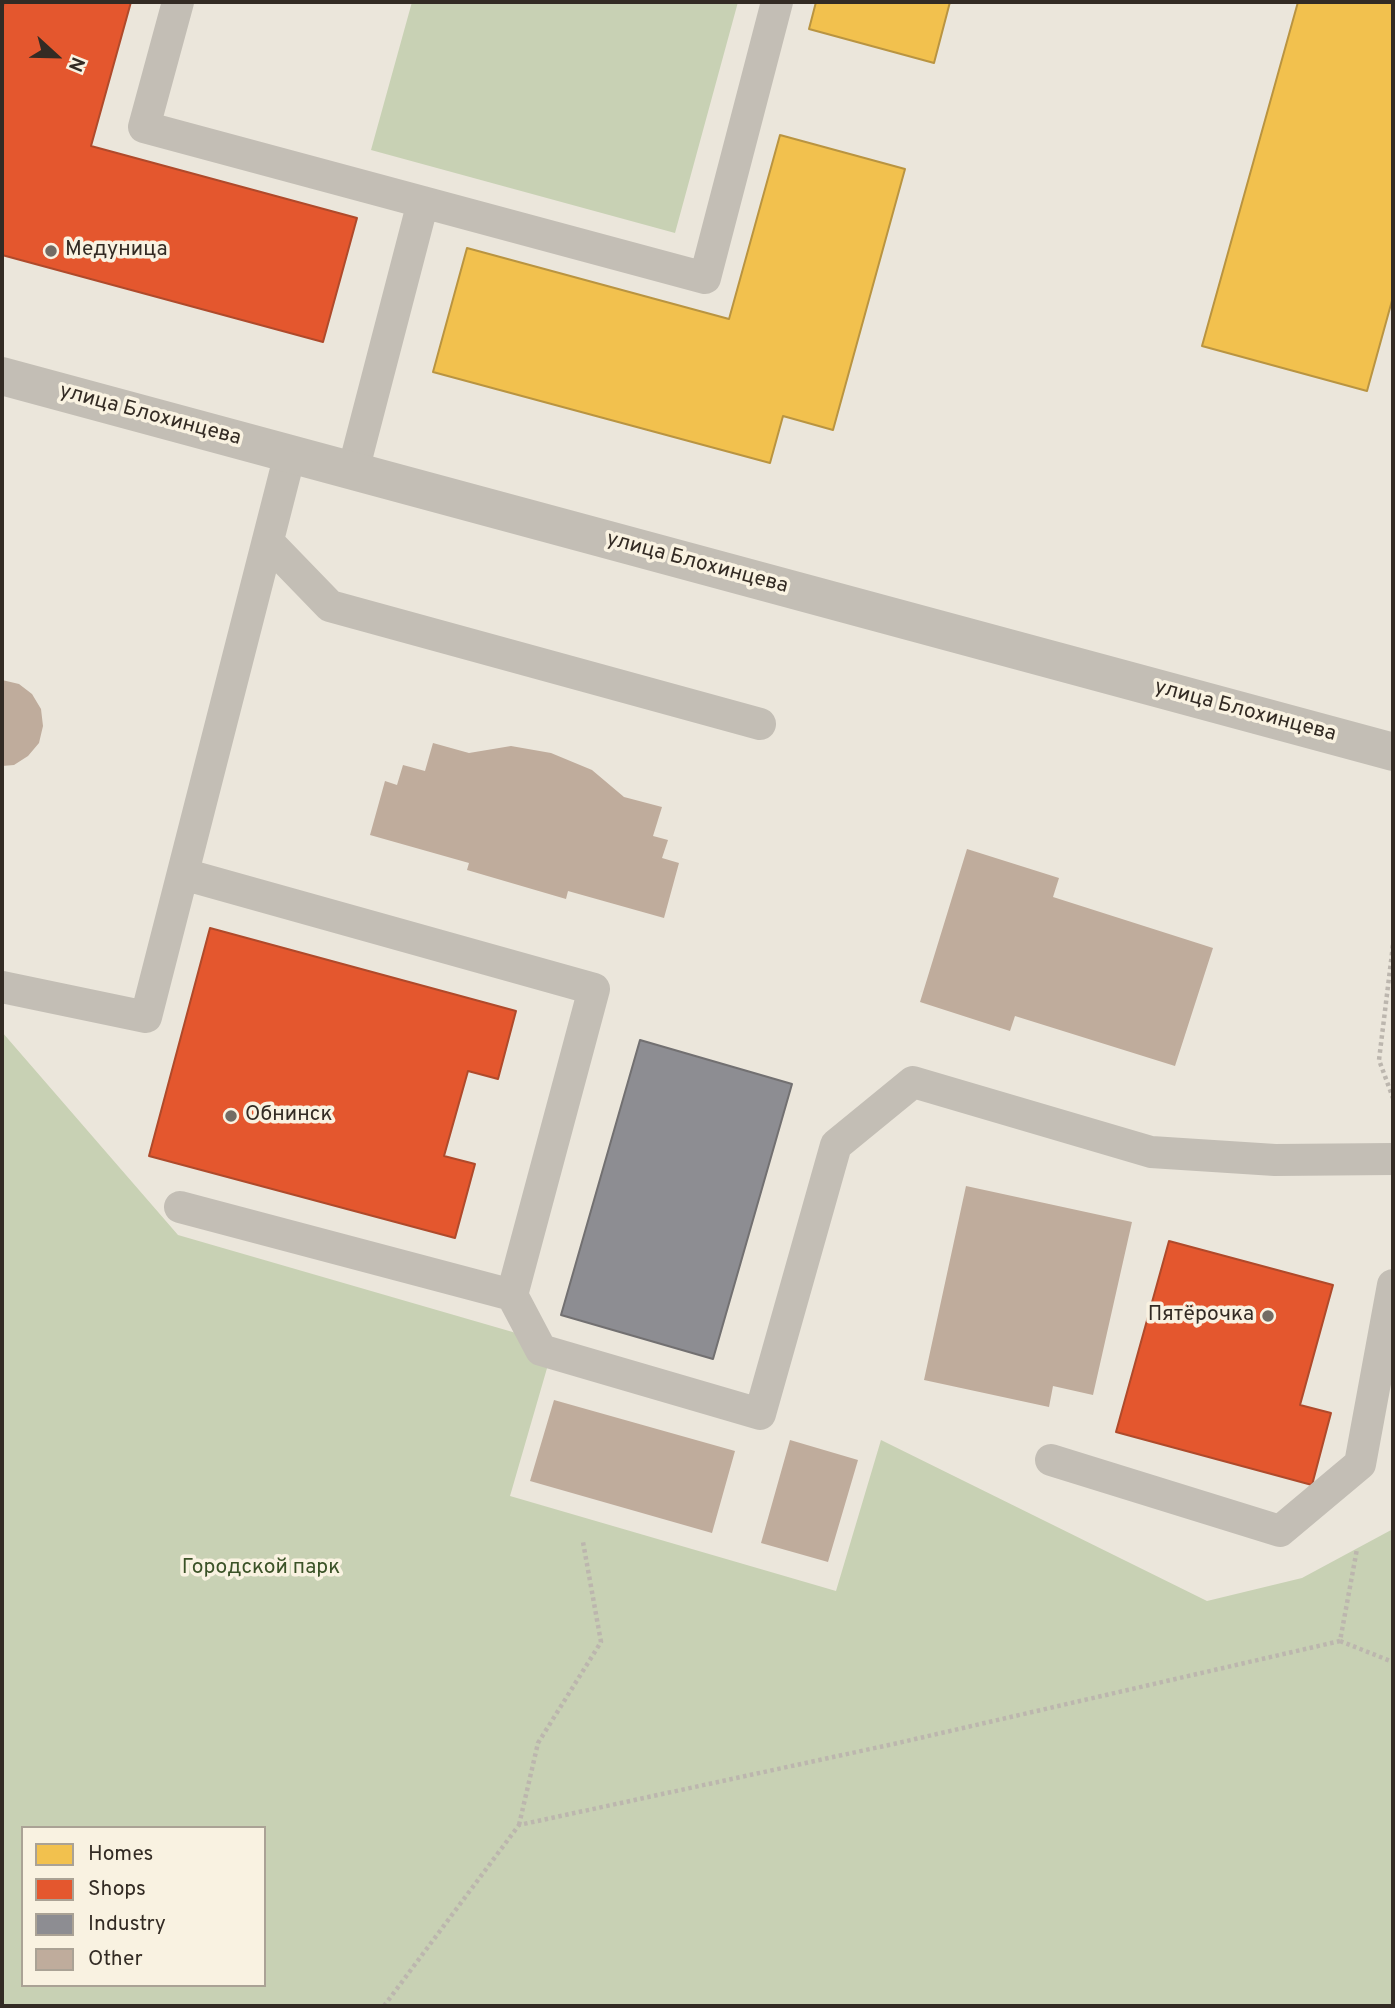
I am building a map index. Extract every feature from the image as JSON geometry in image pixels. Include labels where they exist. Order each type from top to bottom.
[{"type":"street","name":"улица Блохинцева","points":[[2,376],[1393,752]]},
{"type":"lane","points":[[178,2],[144,127],[705,278],[777,2]]},
{"type":"lane","points":[[353,471],[423,202]]},
{"type":"lane","points":[[2,987],[146,1017],[290,454]]},
{"type":"lane","points":[[268,542],[330,606],[761,724]]},
{"type":"lane","points":[[183,874],[594,989],[512,1295],[541,1350],[760,1414],[836,1144],[913,1082],[1150,1152],[1275,1160],[1393,1159]]},
{"type":"lane","points":[[180,1207],[512,1295]]},
{"type":"lane","points":[[1051,1460],[1280,1531],[1360,1464],[1393,1285]]},
{"type":"path","points":[[1393,945],[1379,1060],[1393,1098]]},
{"type":"path","points":[[384,2006],[519,1825],[538,1743],[601,1642],[583,1542]]},
{"type":"path","points":[[1340,1641],[1357,1549]]},
{"type":"path","points":[[519,1825],[898,1743],[1340,1641],[1393,1662]]},
{"type":"green space","points":[[412,2],[738,2],[675,233],[371,150]]},
{"type":"green space","name":"Городской парк","points":[[2,1032],[178,1235],[554,1344],[510,1496],[836,1591],[881,1440],[1207,1601],[1302,1578],[1393,1529],[1393,2006],[2,2006]]},
{"type":"building: Homes","points":[[816,2],[950,2],[934,63],[809,29]]},
{"type":"building: Homes","points":[[1298,2],[1393,2],[1393,297],[1367,391],[1202,346]]},
{"type":"building: Homes","points":[[780,135],[905,169],[833,430],[783,416],[770,463],[433,372],[467,248],[729,319]]},
{"type":"building: Shops","points":[[4,2],[131,2],[91,146],[357,218],[323,342],[2,255]]},
{"type":"building: Shops","points":[[210,928],[516,1011],[498,1079],[468,1071],[444,1156],[475,1164],[455,1238],[149,1156]]},
{"type":"building: Shops","points":[[1169,1241],[1333,1285],[1300,1405],[1331,1413],[1312,1485],[1116,1432]]},
{"type":"building: Industry","points":[[640,1040],[792,1084],[713,1359],[561,1315]]},
{"type":"building: Other","points":[[2,680],[19,684],[32,694],[41,709],[43,726],[39,743],[28,756],[14,765],[2,766]]},
{"type":"building: Other","points":[[433,743],[469,753],[511,746],[551,753],[592,770],[624,797],[662,807],[653,836],[668,840],[662,858],[679,863],[664,918],[568,891],[566,899],[467,870],[469,863],[370,835],[385,781],[397,785],[403,765],[425,771]]},
{"type":"building: Other","points":[[967,849],[1059,878],[1053,897],[1213,948],[1175,1066],[1015,1016],[1010,1031],[920,1002]]},
{"type":"building: Other","points":[[966,1186],[1132,1222],[1093,1395],[1053,1386],[1049,1407],[924,1380]]},
{"type":"building: Other","points":[[554,1400],[735,1451],[712,1533],[530,1481]]},
{"type":"building: Other","points":[[790,1440],[858,1460],[828,1562],[761,1543]]},
{"type":"place","name":"Медуница","points":[[51,251]]},
{"type":"place","name":"Обнинск","points":[[231,1116]]},
{"type":"place","name":"Пятёрочка","points":[[1268,1316]]}]
